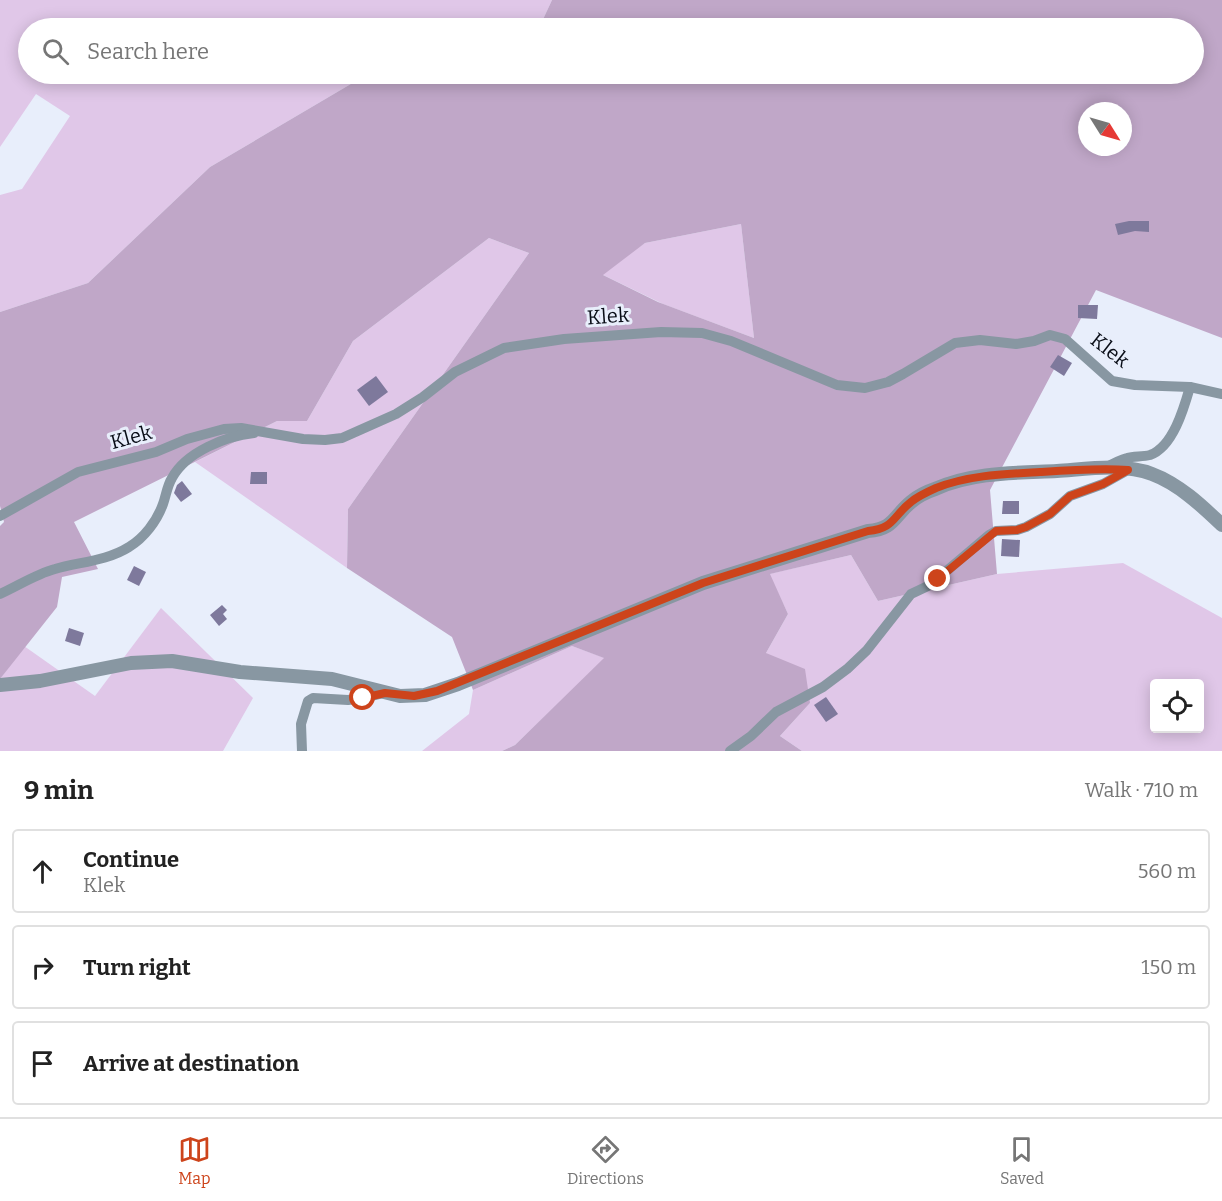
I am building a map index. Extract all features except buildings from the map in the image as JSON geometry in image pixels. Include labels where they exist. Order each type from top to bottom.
[{"type":"street","name":"Klek","points":[[0,516],[78,472],[156,452],[187,439],[224,429],[241,428],[303,439],[342,438],[396,414],[455,372],[504,348],[564,339],[686,331],[715,335],[837,385],[864,388],[882,384],[903,374],[956,343],[980,340],[1016,344],[1050,335],[1065,339],[1112,381],[1135,385],[1190,387],[1222,393]]},
{"type":"street","points":[[1105,468],[1127,458],[1154,453],[1163,445],[1182,415],[1190,387]]},
{"type":"street","points":[[0,594],[54,569],[90,562],[127,549],[139,540],[151,526],[162,508],[172,477],[190,458],[224,440],[245,434],[267,432]]},
{"type":"street","points":[[0,685],[40,681],[131,663],[172,661],[240,672],[332,679],[385,693],[414,696],[437,691],[703,583],[868,531],[879,531],[893,523],[911,502],[924,493],[944,485],[985,475],[1105,468],[1152,474],[1200,504],[1222,525]]},
{"type":"street","points":[[730,751],[751,736],[776,712],[823,687],[847,669],[867,650],[911,594],[930,585],[988,535],[996,531],[1026,527],[1050,514],[1070,496],[1103,484],[1128,470]]},
{"type":"street","points":[[302,751],[301,724],[308,701],[313,698],[363,698],[385,693]]},
{"type":"shaded area","points":[[0,0],[552,0],[544,18],[18,18],[18,84],[351,84],[210,167],[88,283],[0,312],[0,195],[22,189],[70,116],[36,94],[0,147]]},
{"type":"shaded area","points":[[552,0],[1222,0],[1222,338],[1096,290],[990,490],[997,574],[878,601],[851,555],[770,574],[788,614],[766,653],[805,669],[810,703],[780,736],[802,751],[502,751],[515,745],[604,658],[572,646],[473,690],[452,637],[347,568],[348,509],[529,253],[489,238],[353,341],[307,421],[277,421],[74,522],[98,569],[62,577],[57,607],[0,679],[0,526],[4,522],[0,506],[0,312],[88,283],[210,167],[351,84],[1204,84],[1204,18],[544,18]],"holes":[[[741,224],[754,338],[658,302],[603,275],[645,243]]]},
{"type":"shaded area","points":[[741,224],[754,338],[663,304],[599,273],[645,243]]},
{"type":"shaded area","points":[[489,238],[529,253],[348,509],[347,568],[195,462],[277,421],[307,421],[353,341]]},
{"type":"shaded area","points":[[851,555],[878,601],[997,574],[1123,563],[1222,618],[1222,751],[802,751],[780,736],[810,703],[766,653],[788,614],[769,574]]},
{"type":"shaded area","points":[[161,608],[253,698],[223,751],[0,751],[0,679],[24,646],[95,696]]},
{"type":"shaded area","points":[[572,646],[605,658],[515,745],[502,751],[422,751],[469,714],[473,690]]},
{"type":"route","points":[[363,698],[385,693],[400,696],[425,695],[458,684],[703,583],[868,531],[879,531],[893,523],[911,502],[924,493],[951,483],[985,475],[1105,468],[1128,470],[1103,484],[1070,496],[1050,514],[1026,527],[996,531],[988,535],[938,579]]}]
